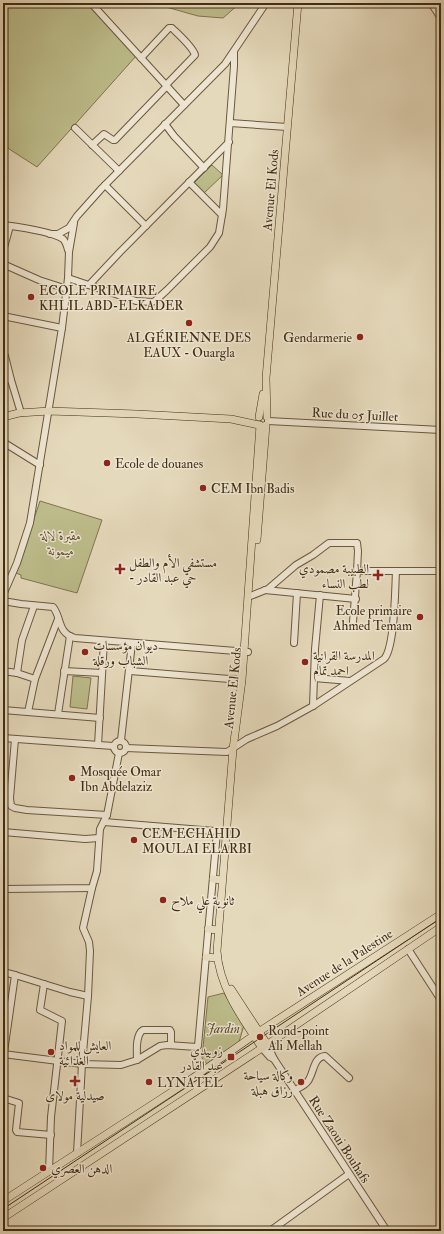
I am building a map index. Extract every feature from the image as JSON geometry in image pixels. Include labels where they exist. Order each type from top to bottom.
[{"type":"main road","name":"Avenue El Kods","points":[[235,747],[246,652],[266,378],[298,3]]},
{"type":"main road","points":[[3,417],[21,412],[49,411],[263,421]]},
{"type":"main road","name":"Avenue El Kods","points":[[235,747],[246,652]]},
{"type":"main road","points":[[235,747],[222,880],[217,958],[225,986],[257,1033]]},
{"type":"main road","points":[[235,747],[221,943],[222,959],[224,972],[229,984],[265,1046]]},
{"type":"main road","points":[[213,879],[222,880]]},
{"type":"main road","name":"Avenue de la Palestine","points":[[3,1201],[178,1088],[257,1033],[441,914]]},
{"type":"main road","points":[[3,1218],[265,1046],[441,927]]},
{"type":"main road","points":[[208,929],[218,930]]},
{"type":"main road","points":[[206,957],[217,958]]},
{"type":"street","points":[[91,3],[184,105]]},
{"type":"street","points":[[3,225],[50,234],[58,234],[66,230],[105,185],[225,64],[234,53],[266,3]]},
{"type":"street","points":[[430,3],[441,18]]},
{"type":"street","points":[[92,145],[104,134],[112,140],[115,140],[195,55],[190,47],[170,28],[141,58]]},
{"type":"street","points":[[68,278],[136,301],[146,303],[156,301],[210,247],[219,233],[222,215],[229,142],[234,53]]},
{"type":"street","points":[[230,123],[287,127]]},
{"type":"street","points":[[165,124],[174,136],[204,168]]},
{"type":"street","points":[[75,128],[119,171]]},
{"type":"street","points":[[89,286],[229,142]]},
{"type":"street","points":[[189,182],[222,215]]},
{"type":"street","points":[[105,185],[146,226]]},
{"type":"street","points":[[3,595],[17,563],[30,523],[62,328],[72,230],[77,216]]},
{"type":"street","points":[[3,251],[10,226]]},
{"type":"street","points":[[50,234],[64,240],[67,244],[69,252]]},
{"type":"street","points":[[3,264],[39,280],[67,289]]},
{"type":"street","points":[[3,316],[62,328]]},
{"type":"street","points":[[3,353],[21,412]]},
{"type":"street","points":[[3,377],[11,380]]},
{"type":"street","name":"Rue du 05 Juillet","points":[[263,421],[441,430]]},
{"type":"street","points":[[3,442],[40,465]]},
{"type":"street","points":[[250,596],[265,590],[296,564],[332,542],[357,544],[356,599],[353,622]]},
{"type":"street","points":[[357,571],[441,571]]},
{"type":"street","name":"Avenue El Kods","points":[[235,747],[247,739],[277,726],[313,706],[384,659],[388,654],[393,621],[396,571]]},
{"type":"street","points":[[265,590],[356,599]]},
{"type":"street","points":[[294,643],[297,592]]},
{"type":"street","points":[[313,706],[320,595]]},
{"type":"street","points":[[3,601],[34,606],[53,607],[57,613],[63,630],[70,636],[104,641],[246,652]]},
{"type":"street","points":[[17,673],[22,640],[34,606]]},
{"type":"street","points":[[28,712],[35,679],[58,619]]},
{"type":"street","points":[[58,714],[70,636]]},
{"type":"street","points":[[98,745],[104,641]]},
{"type":"street","points":[[121,740],[132,643]]},
{"type":"street","points":[[3,671],[17,673],[35,679]]},
{"type":"street","points":[[64,671],[102,673]]},
{"type":"street","points":[[130,671],[242,680]]},
{"type":"street","points":[[314,678],[350,681]]},
{"type":"street","points":[[3,710],[100,718]]},
{"type":"street","points":[[3,738],[113,746]]},
{"type":"street","points":[[15,739],[10,798],[11,806],[15,808],[227,832]]},
{"type":"street","points":[[113,746],[115,742],[121,740]]},
{"type":"street","points":[[121,740],[126,745],[126,748]]},
{"type":"street","points":[[113,746],[119,753]]},
{"type":"street","points":[[126,748],[225,753],[235,747]]},
{"type":"street","points":[[119,753],[122,753],[126,748]]},
{"type":"street","points":[[77,1153],[90,946],[82,928],[97,871],[100,829],[106,818],[119,753]]},
{"type":"street","points":[[3,832],[84,839],[99,838]]},
{"type":"street","points":[[15,975],[3,1056],[82,1064],[121,1065],[137,1060],[160,1046],[171,1045],[195,1048],[198,1046],[217,832]]},
{"type":"street","points":[[3,889],[92,888]]},
{"type":"street","points":[[408,948],[441,1000]]},
{"type":"street","points":[[3,972],[88,996]]},
{"type":"street","points":[[44,984],[40,1010],[62,1021],[57,1061],[49,1171]]},
{"type":"street","points":[[137,1060],[138,1036],[143,1030],[170,1030],[171,1045]]},
{"type":"street","name":"Rue Zaoui Bouhafs","points":[[265,1046],[271,1058],[274,1059],[295,1090],[387,1231]]},
{"type":"street","points":[[295,1090],[308,1081],[320,1056],[325,1056],[349,1078]]},
{"type":"street","points":[[3,1098],[19,1103],[17,1132],[51,1136]]},
{"type":"street","points":[[270,1231],[349,1174]]},
{"type":"green space","points":[[3,3],[88,3],[137,55],[37,167],[3,145]]},
{"type":"green space","points":[[152,3],[240,3],[223,18],[198,16]]},
{"type":"green space","points":[[212,165],[223,175],[203,194],[193,184]]},
{"type":"green space","name":"مقبرة لالة ميمونة","points":[[40,501],[102,520],[77,593],[21,578],[21,575],[16,573]]},
{"type":"green space","points":[[73,676],[91,678],[87,709],[70,707]]},
{"type":"green space","name":"Jardin","points":[[224,993],[244,1025],[239,1042],[207,1064],[202,1058],[208,997]]},
{"type":"tram line","points":[[3,1209],[441,918]]},
{"type":"place","name":"ECOLE PRIMAIRE KHLIL ABD-ELKADER","points":[[31,297]]},
{"type":"place","name":"ALGÉRIENNE DES EAUX - Ouargla","points":[[189,323]]},
{"type":"place","name":"Gendarmerie","points":[[360,337]]},
{"type":"place","name":"Ecole de douanes","points":[[107,463]]},
{"type":"place","name":"CEM Ibn Badis","points":[[203,488]]},
{"type":"place","name":"مستشفي الأم والطفل - حي عبد القادر","points":[[120,569]]},
{"type":"place","name":"الطبيبة مصمودي لطب النساء","points":[[378,575]]},
{"type":"place","name":"Ecole primaire Ahmed Temam","points":[[420,617]]},
{"type":"place","name":"ديوان مؤسسات الشباب ورقلة","points":[[85,652]]},
{"type":"place","name":"المدرسة القرانية احمد تمام","points":[[305,662]]},
{"type":"place","name":"Mosquée Omar Ibn Abdelaziz","points":[[72,778]]},
{"type":"place","name":"CEM ECHAHID MOULAI ELARBI","points":[[134,840]]},
{"type":"place","name":"ثانوية علي ملاح","points":[[163,900]]},
{"type":"place","name":"Rond-point Ali Mellah","points":[[260,1037]]},
{"type":"place","name":"العايش للمواد الغذائية","points":[[51,1052]]},
{"type":"place","name":"زوبيدي عبد القادر","points":[[231,1057]]},
{"type":"place","name":"صيدلية مولاى","points":[[75,1081]]},
{"type":"place","name":"LYNATEL","points":[[149,1082]]},
{"type":"place","name":"وكالة سياحة رزاق هبلة","points":[[301,1082]]},
{"type":"place","name":"الدهن العصري","points":[[43,1168]]}]
